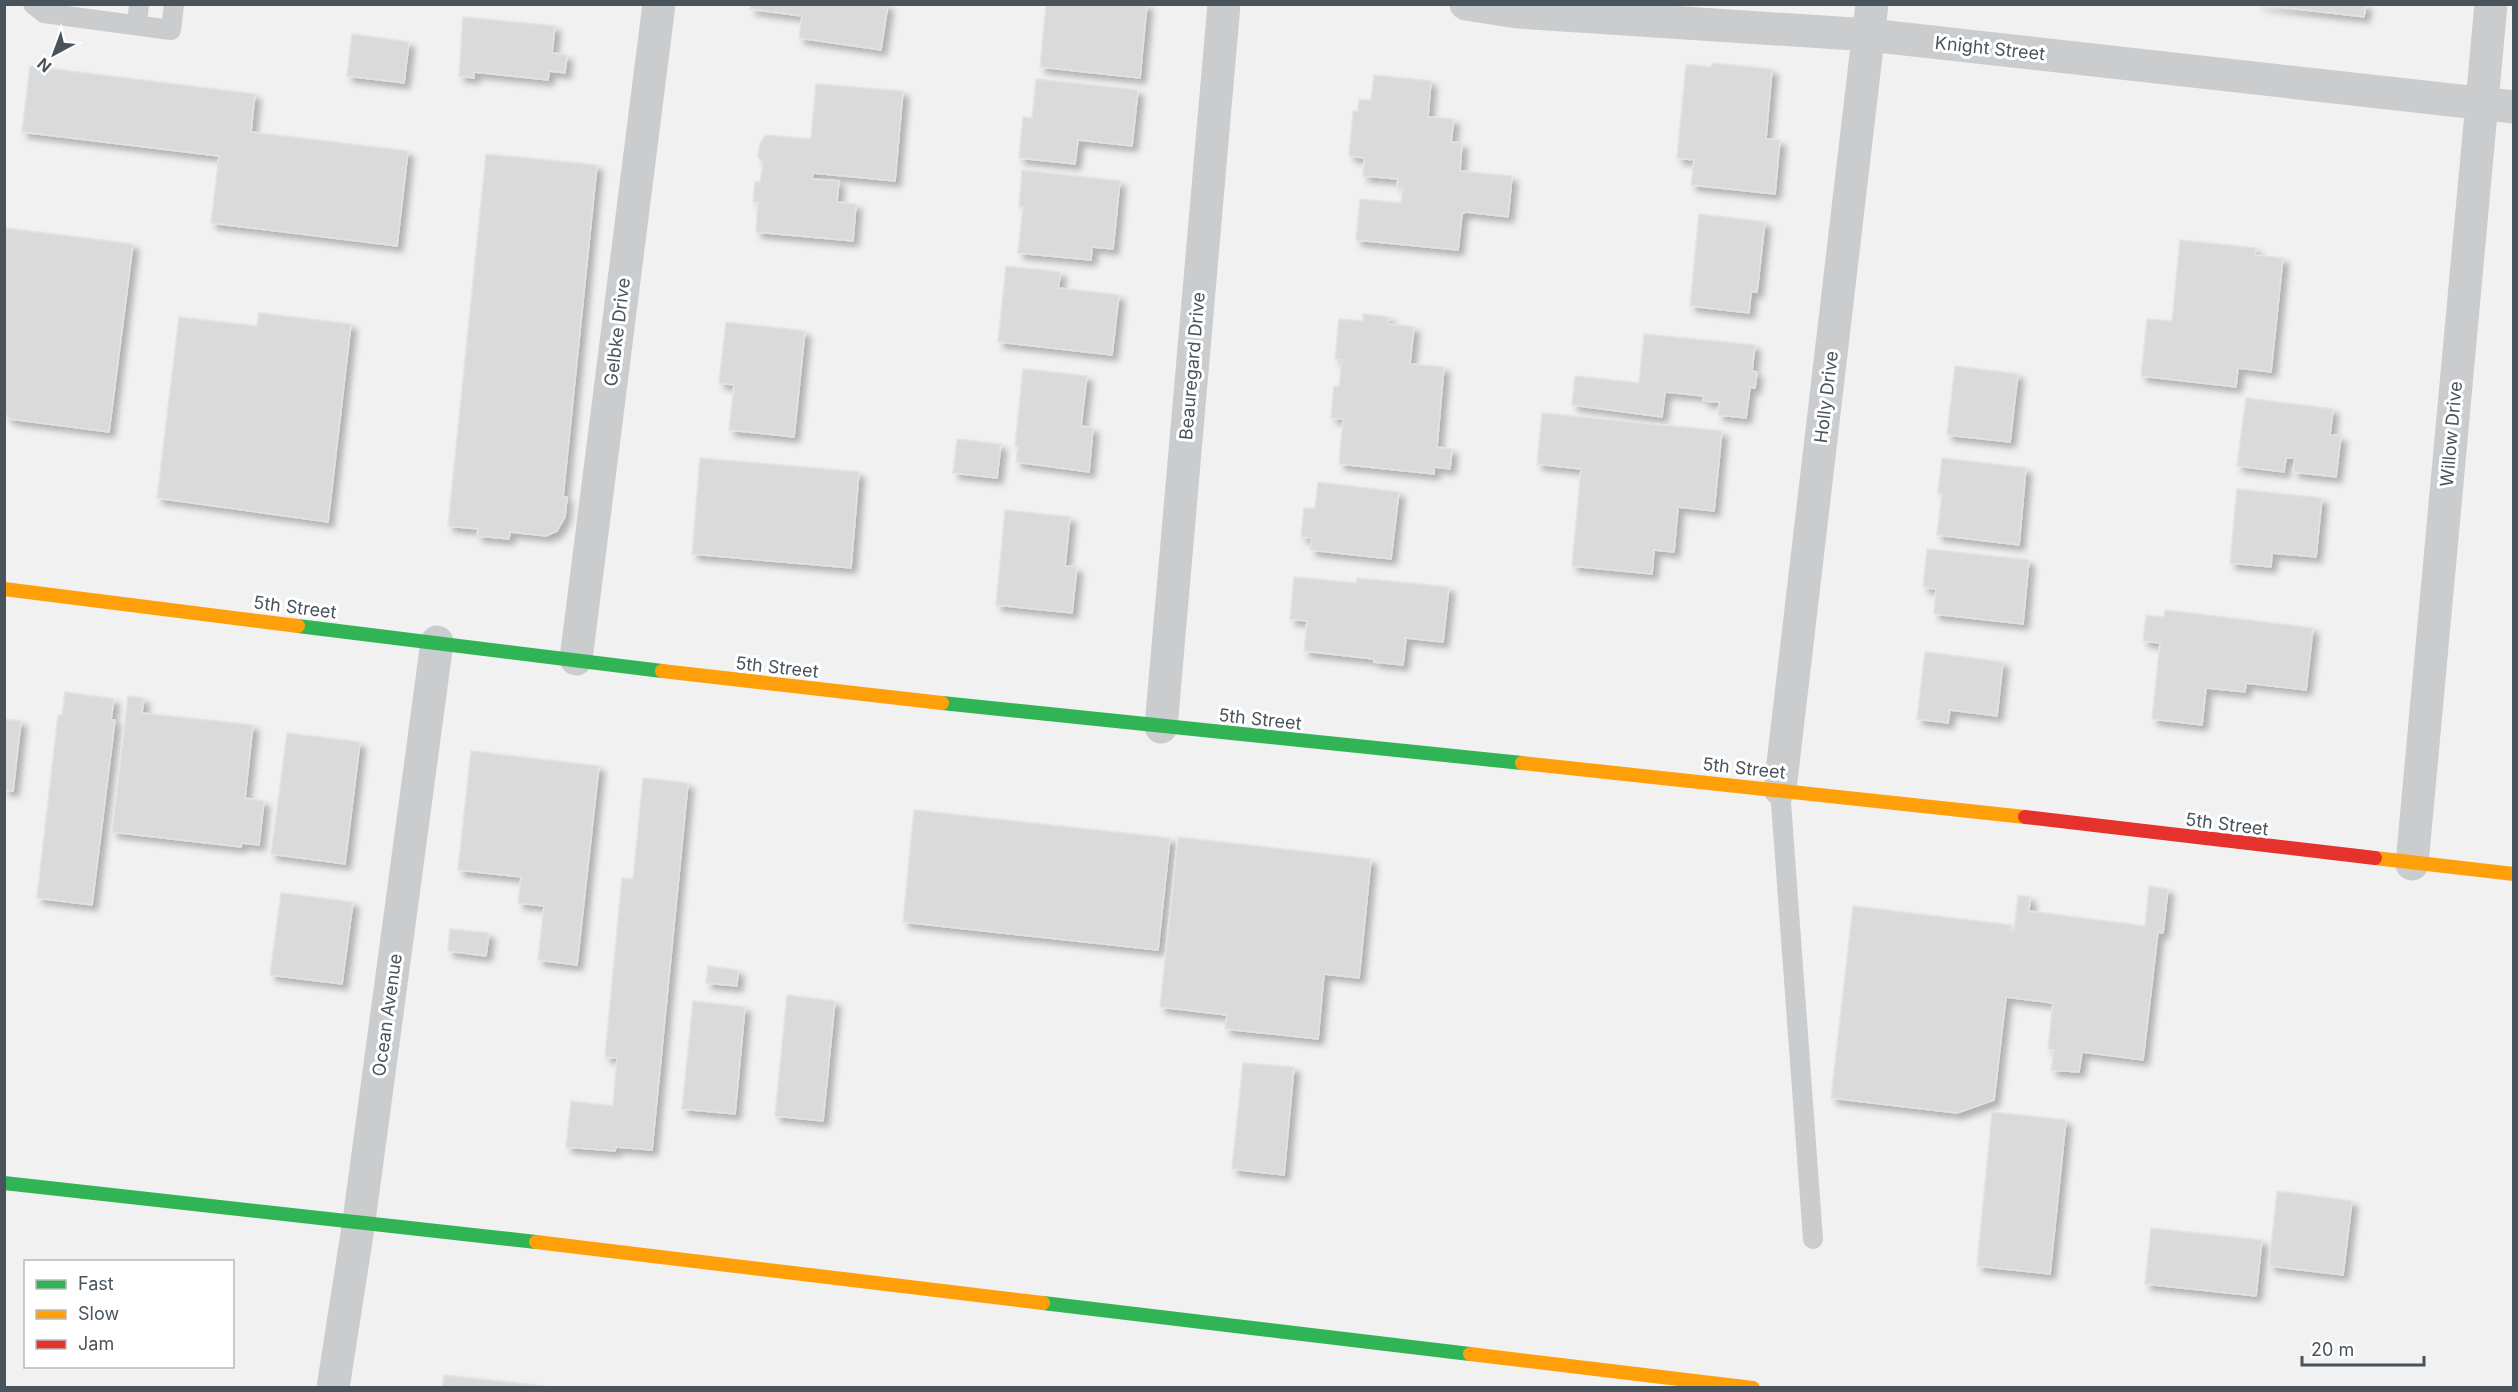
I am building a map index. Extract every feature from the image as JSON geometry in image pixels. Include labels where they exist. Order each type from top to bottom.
[{"type":"main road","name":"5th Street","points":[[4,589],[740,681],[1161,727],[1780,789],[2514,874]]},
{"type":"main road","points":[[4,1183],[359,1221],[1753,1388]]},
{"type":"street","name":"Gelbke Drive","points":[[576,659],[659,4]]},
{"type":"street","name":"Beauregard Drive","points":[[1161,727],[1224,4]]},
{"type":"street","name":"Knight Street","points":[[1466,4],[1517,12],[1870,20],[2514,107]]},
{"type":"street","name":"Willow Drive","points":[[2412,864],[2491,4]]},
{"type":"street","name":"Holly Drive","points":[[1780,789],[1870,20]]},
{"type":"street","name":"Ocean Avenue","points":[[333,1388],[359,1221],[437,642]]},
{"type":"lane","points":[[136,25],[139,4]]},
{"type":"lane","points":[[40,7],[108,13],[136,25],[171,30],[174,4]]},
{"type":"lane","points":[[1780,789],[1813,1239]]},
{"type":"building","points":[[751,4],[888,4],[881,50],[799,38],[802,16],[750,9]]},
{"type":"building","points":[[1046,4],[1147,4],[1140,78],[1040,67]]},
{"type":"building","points":[[2256,4],[2366,4],[2364,17]]},
{"type":"building","points":[[463,17],[555,26],[552,53],[567,55],[565,73],[549,71],[548,80],[474,72],[474,78],[459,76]]},
{"type":"building","points":[[352,34],[409,42],[404,83],[347,76]]},
{"type":"building","points":[[1712,63],[1772,69],[1766,139],[1780,140],[1775,194],[1691,185],[1694,160],[1677,158],[1686,64],[1711,67]]},
{"type":"building","points":[[30,66],[255,94],[251,132],[408,151],[397,246],[211,223],[219,156],[22,132]]},
{"type":"building","points":[[1374,75],[1431,81],[1428,117],[1454,119],[1451,142],[1462,143],[1460,171],[1512,176],[1508,217],[1466,212],[1462,214],[1458,250],[1356,240],[1360,199],[1401,203],[1403,188],[1397,187],[1398,179],[1363,176],[1364,158],[1349,156],[1353,111],[1358,111],[1359,99],[1371,100]]},
{"type":"building","points":[[1036,79],[1138,90],[1132,146],[1078,140],[1075,164],[1019,158],[1023,117],[1032,118]]},
{"type":"building","points":[[816,84],[903,91],[895,181],[813,173],[812,179],[839,181],[837,202],[856,204],[853,241],[756,232],[758,203],[753,202],[755,182],[760,182],[763,162],[758,157],[760,143],[766,135],[811,139]]},
{"type":"building","points":[[486,154],[597,165],[563,497],[567,497],[565,517],[557,531],[546,536],[510,532],[509,539],[477,536],[478,529],[448,526]]},
{"type":"building","points":[[1022,170],[1120,181],[1113,249],[1092,247],[1091,260],[1018,253],[1023,207],[1019,207]]},
{"type":"building","points":[[1699,214],[1765,222],[1757,292],[1751,292],[1749,313],[1690,306]]},
{"type":"building","points":[[4,228],[133,244],[109,432],[10,419],[4,412]]},
{"type":"building","points":[[2180,240],[2256,248],[2255,255],[2283,258],[2271,372],[2238,368],[2236,387],[2141,376],[2147,319],[2172,321]]},
{"type":"building","points":[[1006,266],[1061,272],[1058,288],[1119,295],[1112,355],[998,342]]},
{"type":"building","points":[[259,313],[351,324],[328,522],[157,498],[179,317],[257,326]]},
{"type":"building","points":[[1363,314],[1389,317],[1388,324],[1414,327],[1410,364],[1444,367],[1437,447],[1452,449],[1450,469],[1434,467],[1434,474],[1339,464],[1343,419],[1331,418],[1334,386],[1339,386],[1342,360],[1335,359],[1339,319],[1363,321]]},
{"type":"building","points":[[726,322],[805,331],[794,437],[729,430],[734,385],[719,383]]},
{"type":"building","points":[[1644,334],[1755,345],[1752,371],[1757,372],[1755,388],[1750,387],[1746,418],[1718,415],[1719,402],[1703,401],[1704,396],[1665,392],[1662,417],[1572,405],[1575,376],[1639,383]]},
{"type":"building","points":[[1955,366],[2018,374],[2010,442],[1947,435]]},
{"type":"building","points":[[1023,369],[1087,376],[1081,426],[1093,428],[1089,472],[1016,462],[1018,446],[1015,446]]},
{"type":"building","points":[[2246,398],[2333,409],[2330,435],[2341,436],[2336,477],[2293,472],[2295,458],[2286,458],[2284,472],[2237,466]]},
{"type":"building","points":[[1542,413],[1722,431],[1714,511],[1678,507],[1674,552],[1654,550],[1652,574],[1572,566],[1581,469],[1537,464]]},
{"type":"building","points":[[957,439],[1001,444],[997,478],[953,473]]},
{"type":"building","points":[[700,458],[859,472],[851,568],[692,554]]},
{"type":"building","points":[[1942,458],[2026,468],[2019,545],[1937,535],[1942,493],[1938,493]]},
{"type":"building","points":[[1318,482],[1399,492],[1391,559],[1310,550],[1312,538],[1301,537],[1304,508],[1315,509]]},
{"type":"building","points":[[2237,489],[2322,498],[2316,557],[2272,553],[2271,567],[2230,563]]},
{"type":"building","points":[[1005,510],[1070,517],[1065,566],[1077,567],[1072,613],[996,605]]},
{"type":"building","points":[[1927,549],[2029,560],[2023,624],[1934,614],[1936,589],[1923,587]]},
{"type":"building","points":[[1294,577],[1356,583],[1357,578],[1449,587],[1443,642],[1406,638],[1403,665],[1374,662],[1374,659],[1304,651],[1307,621],[1290,619]]},
{"type":"building","points":[[2165,610],[2313,628],[2306,690],[2246,683],[2245,692],[2206,688],[2202,725],[2152,719],[2160,643],[2143,641],[2146,615],[2164,617]]},
{"type":"building","points":[[1925,652],[2003,662],[1997,716],[1950,710],[1948,723],[1917,719]]},
{"type":"building","points":[[65,692],[114,699],[111,720],[115,720],[92,905],[37,898],[58,715],[62,715]]},
{"type":"building","points":[[128,696],[144,698],[142,713],[253,725],[245,798],[264,801],[259,845],[242,843],[241,847],[112,832]]},
{"type":"building","points":[[4,719],[21,721],[13,791],[4,790]]},
{"type":"building","points":[[287,733],[360,742],[345,864],[271,854]]},
{"type":"building","points":[[471,751],[599,766],[577,965],[538,960],[544,906],[518,903],[521,877],[458,870]]},
{"type":"building","points":[[643,778],[688,783],[652,1150],[616,1147],[615,1151],[566,1147],[571,1101],[613,1106],[617,1058],[605,1057],[622,878],[633,879]]},
{"type":"building","points":[[914,810],[1170,838],[1158,950],[903,922]]},
{"type":"building","points":[[1178,837],[1371,859],[1359,978],[1324,974],[1318,1039],[1225,1029],[1227,1015],[1160,1007]]},
{"type":"building","points":[[2149,886],[2168,889],[2163,933],[2158,932],[2143,1060],[2082,1052],[2079,1072],[2051,1070],[2054,1050],[2048,1049],[2053,1003],[2006,997],[1994,1100],[1957,1113],[1831,1098],[1853,906],[2010,925],[2010,930],[2014,931],[2018,895],[2030,897],[2029,911],[2145,926]]},
{"type":"building","points":[[281,893],[353,902],[342,984],[270,975]]},
{"type":"building","points":[[450,929],[489,933],[486,956],[448,951]]},
{"type":"building","points":[[708,966],[738,970],[737,986],[706,983]]},
{"type":"building","points":[[787,995],[835,1001],[823,1121],[775,1116]]},
{"type":"building","points":[[693,1001],[745,1007],[735,1114],[682,1109]]},
{"type":"building","points":[[1243,1063],[1294,1067],[1284,1175],[1232,1169]]},
{"type":"building","points":[[1992,1112],[2066,1120],[2050,1274],[1977,1266]]},
{"type":"building","points":[[2277,1191],[2352,1201],[2343,1275],[2269,1266]]},
{"type":"building","points":[[2151,1228],[2262,1240],[2256,1296],[2145,1284]]},
{"type":"building","points":[[444,1375],[544,1386],[544,1388],[442,1388]]},
{"type":"traffic: fast","points":[[298,626],[662,671]]},
{"type":"traffic: fast","points":[[942,703],[1522,763]]},
{"type":"traffic: fast","points":[[4,1183],[536,1242]]},
{"type":"traffic: fast","points":[[1043,1303],[1470,1354]]},
{"type":"traffic: slow","points":[[4,589],[298,626]]},
{"type":"traffic: slow","points":[[662,671],[942,703]]},
{"type":"traffic: slow","points":[[1522,763],[2025,817]]},
{"type":"traffic: slow","points":[[2375,858],[2514,874]]},
{"type":"traffic: slow","points":[[536,1242],[1043,1303]]},
{"type":"traffic: slow","points":[[1470,1354],[1753,1388]]},
{"type":"traffic: jam","points":[[2025,817],[2375,858]]}]
